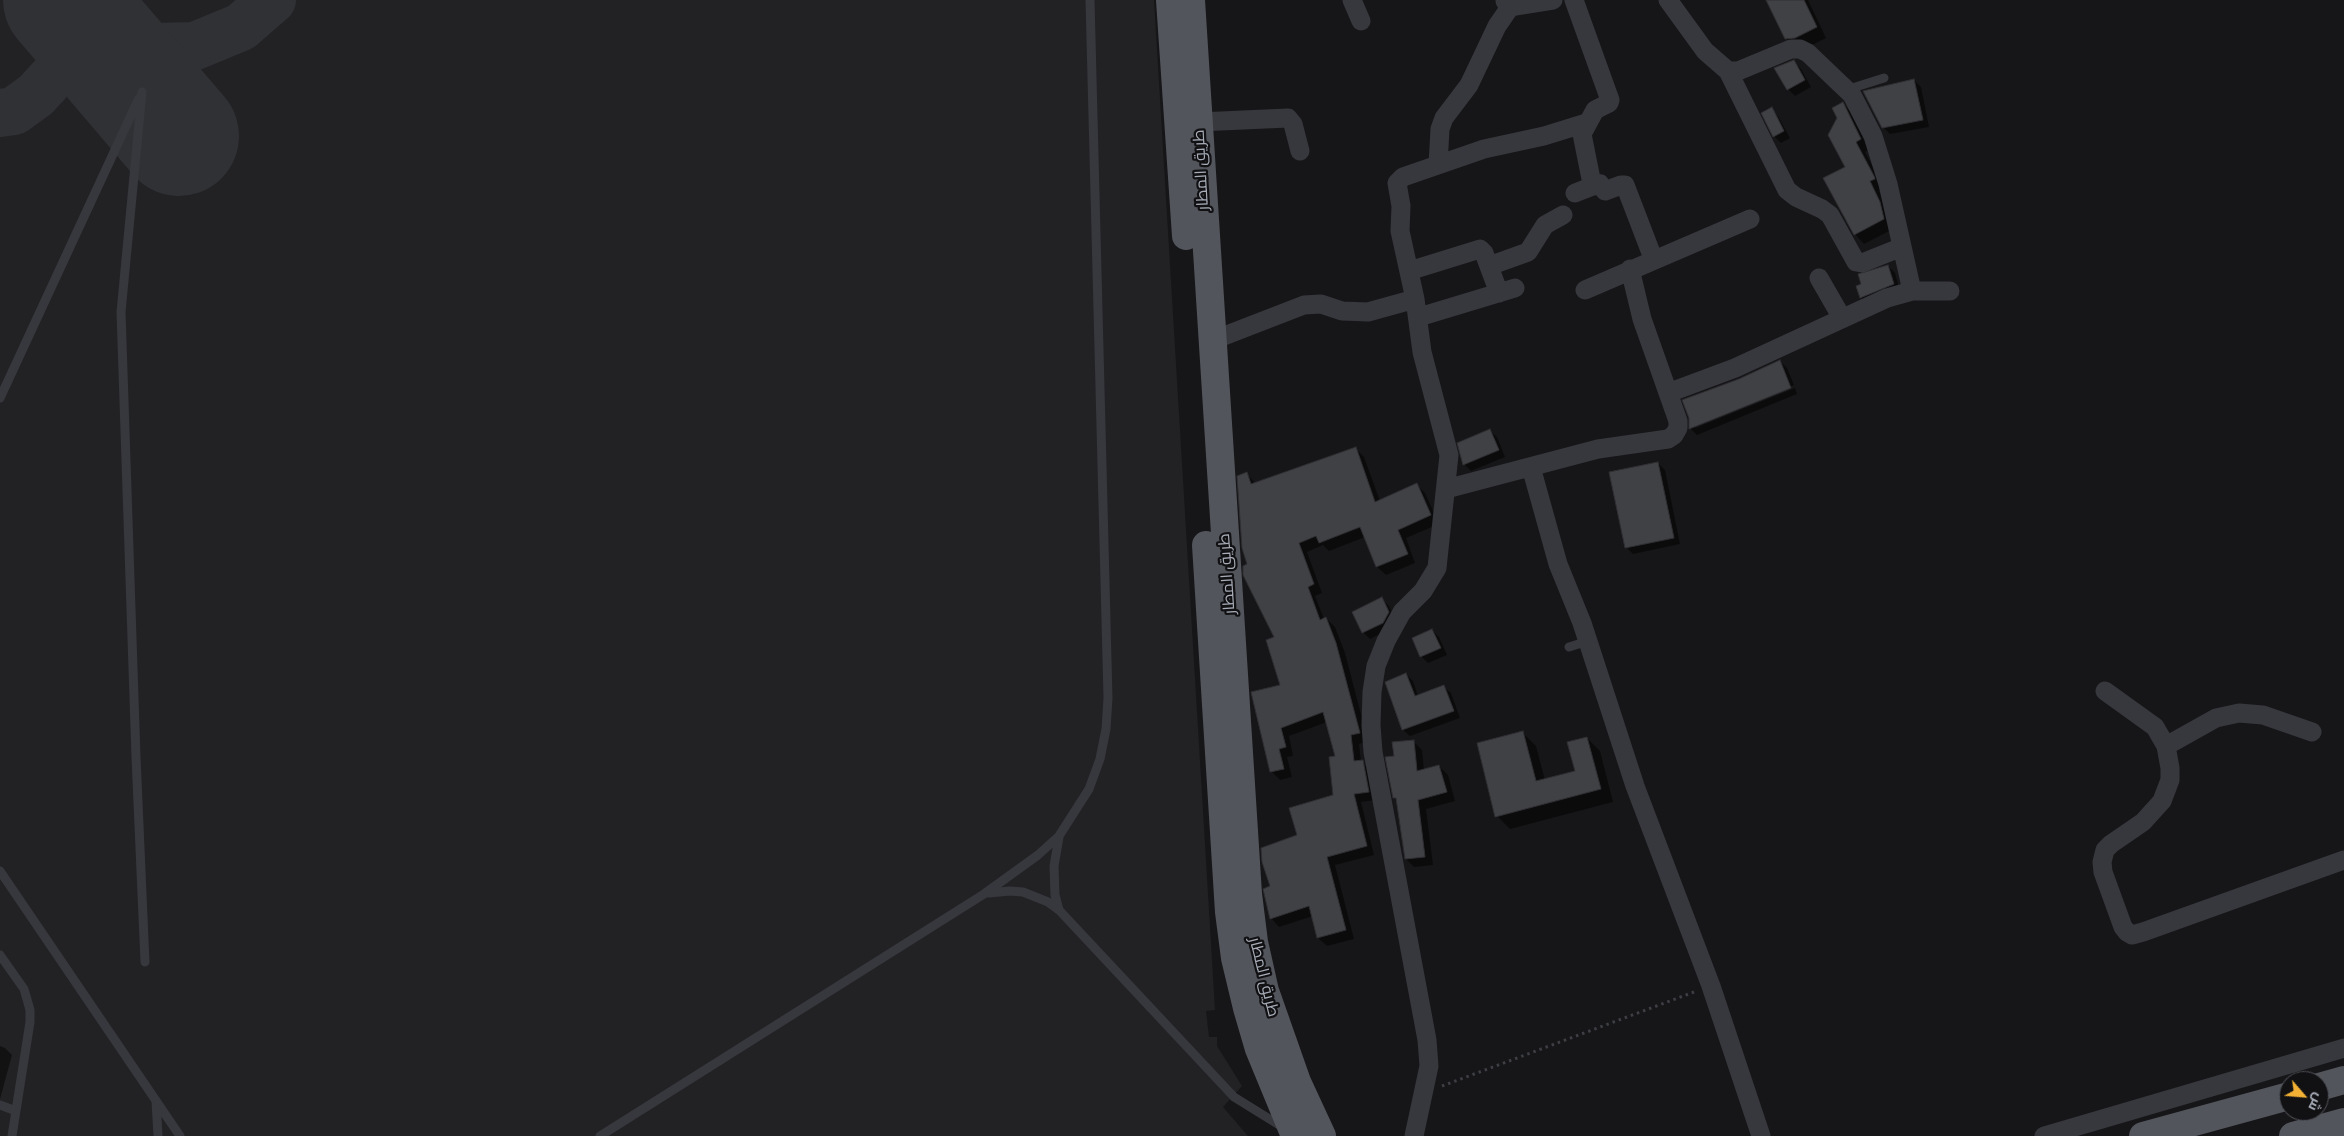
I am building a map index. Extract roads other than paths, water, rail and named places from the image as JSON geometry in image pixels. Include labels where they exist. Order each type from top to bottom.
[{"type":"main road","name":"طريق المطار","points":[[1170,0],[1229,912],[1235,958],[1247,1008],[1260,1049],[1307,1133]]},
{"type":"main road","name":"طريق المطار","points":[[1191,0],[1211,341],[1248,885],[1254,942],[1265,991],[1307,1133]]},
{"type":"main road","points":[[2329,1085],[2344,1080]]},
{"type":"main road","points":[[2143,1136],[2279,1099]]},
{"type":"main road","points":[[2293,1136],[2344,1122]]},
{"type":"street","points":[[1352,0],[1361,21]]},
{"type":"street","points":[[1438,165],[1440,129],[1444,118],[1469,84],[1510,2],[1552,0]]},
{"type":"street","points":[[1574,0],[1610,100],[1609,103],[1595,110],[1586,123],[1582,140],[1593,186]]},
{"type":"street","points":[[1668,0],[1705,51],[1728,71],[1787,190],[1830,215],[1856,262],[1862,263],[1902,248]]},
{"type":"street","points":[[1728,71],[1738,71],[1791,49],[1800,49],[1808,53],[1852,95],[1873,136],[1888,184],[1912,291]]},
{"type":"street","points":[[1198,122],[1288,118],[1294,124],[1300,151]]},
{"type":"street","points":[[1414,1136],[1425,1092],[1429,1066],[1427,1040],[1373,752],[1371,725],[1376,666],[1386,640],[1402,612],[1423,592],[1437,568],[1446,488],[1448,449],[1422,352],[1417,308],[1400,231],[1401,206],[1397,182],[1403,177],[1484,149],[1544,136],[1586,123]]},
{"type":"street","points":[[1575,193],[1600,184],[1605,191],[1625,185],[1653,258]]},
{"type":"street","points":[[1489,266],[1528,252],[1545,225],[1563,215]]},
{"type":"street","points":[[1585,290],[1653,258],[1700,241],[1750,219]]},
{"type":"street","points":[[1211,341],[1304,305],[1321,304],[1342,311],[1368,312],[1417,308],[1507,291],[1489,266],[1480,249],[1409,271]]},
{"type":"street","points":[[1446,488],[1598,449],[1668,439],[1678,428],[1678,421],[1642,319],[1630,269]]},
{"type":"street","points":[[1819,278],[1842,318]]},
{"type":"street","points":[[1668,393],[1735,368],[1887,298],[1912,291],[1950,291]]},
{"type":"street","points":[[1531,466],[1558,564],[1588,642],[1635,786],[1711,986],[1761,1136]]},
{"type":"street","points":[[2105,691],[2155,727],[2166,746],[2170,768],[2170,780],[2162,801],[2143,822],[2111,844],[2106,850],[2102,862],[2107,883],[2123,927],[2127,932],[2132,934],[2143,932],[2344,860]]},
{"type":"street","points":[[2166,746],[2216,718],[2239,713],[2264,715],[2312,732]]},
{"type":"street","points":[[2044,1136],[2344,1048]]},
{"type":"lane","points":[[600,1136],[984,894],[1038,855],[1059,836],[1089,788],[1100,759],[1106,729],[1108,698],[1090,0]]},
{"type":"lane","points":[[1846,90],[1884,78]]},
{"type":"lane","points":[[0,398],[142,92],[121,312],[135,747],[145,962]]},
{"type":"lane","points":[[1569,647],[1588,642]]},
{"type":"lane","points":[[1059,836],[1054,866],[1055,895],[1059,910]]},
{"type":"lane","points":[[0,871],[180,1136]]},
{"type":"lane","points":[[984,894],[1003,891],[1023,892],[1036,896],[1059,910],[1234,1097],[1307,1133]]},
{"type":"lane","points":[[0,954],[24,989],[30,1010],[30,1022],[12,1136]]},
{"type":"lane","points":[[156,1100],[158,1136]]},
{"type":"lane","points":[[0,1105],[16,1111]]}]
